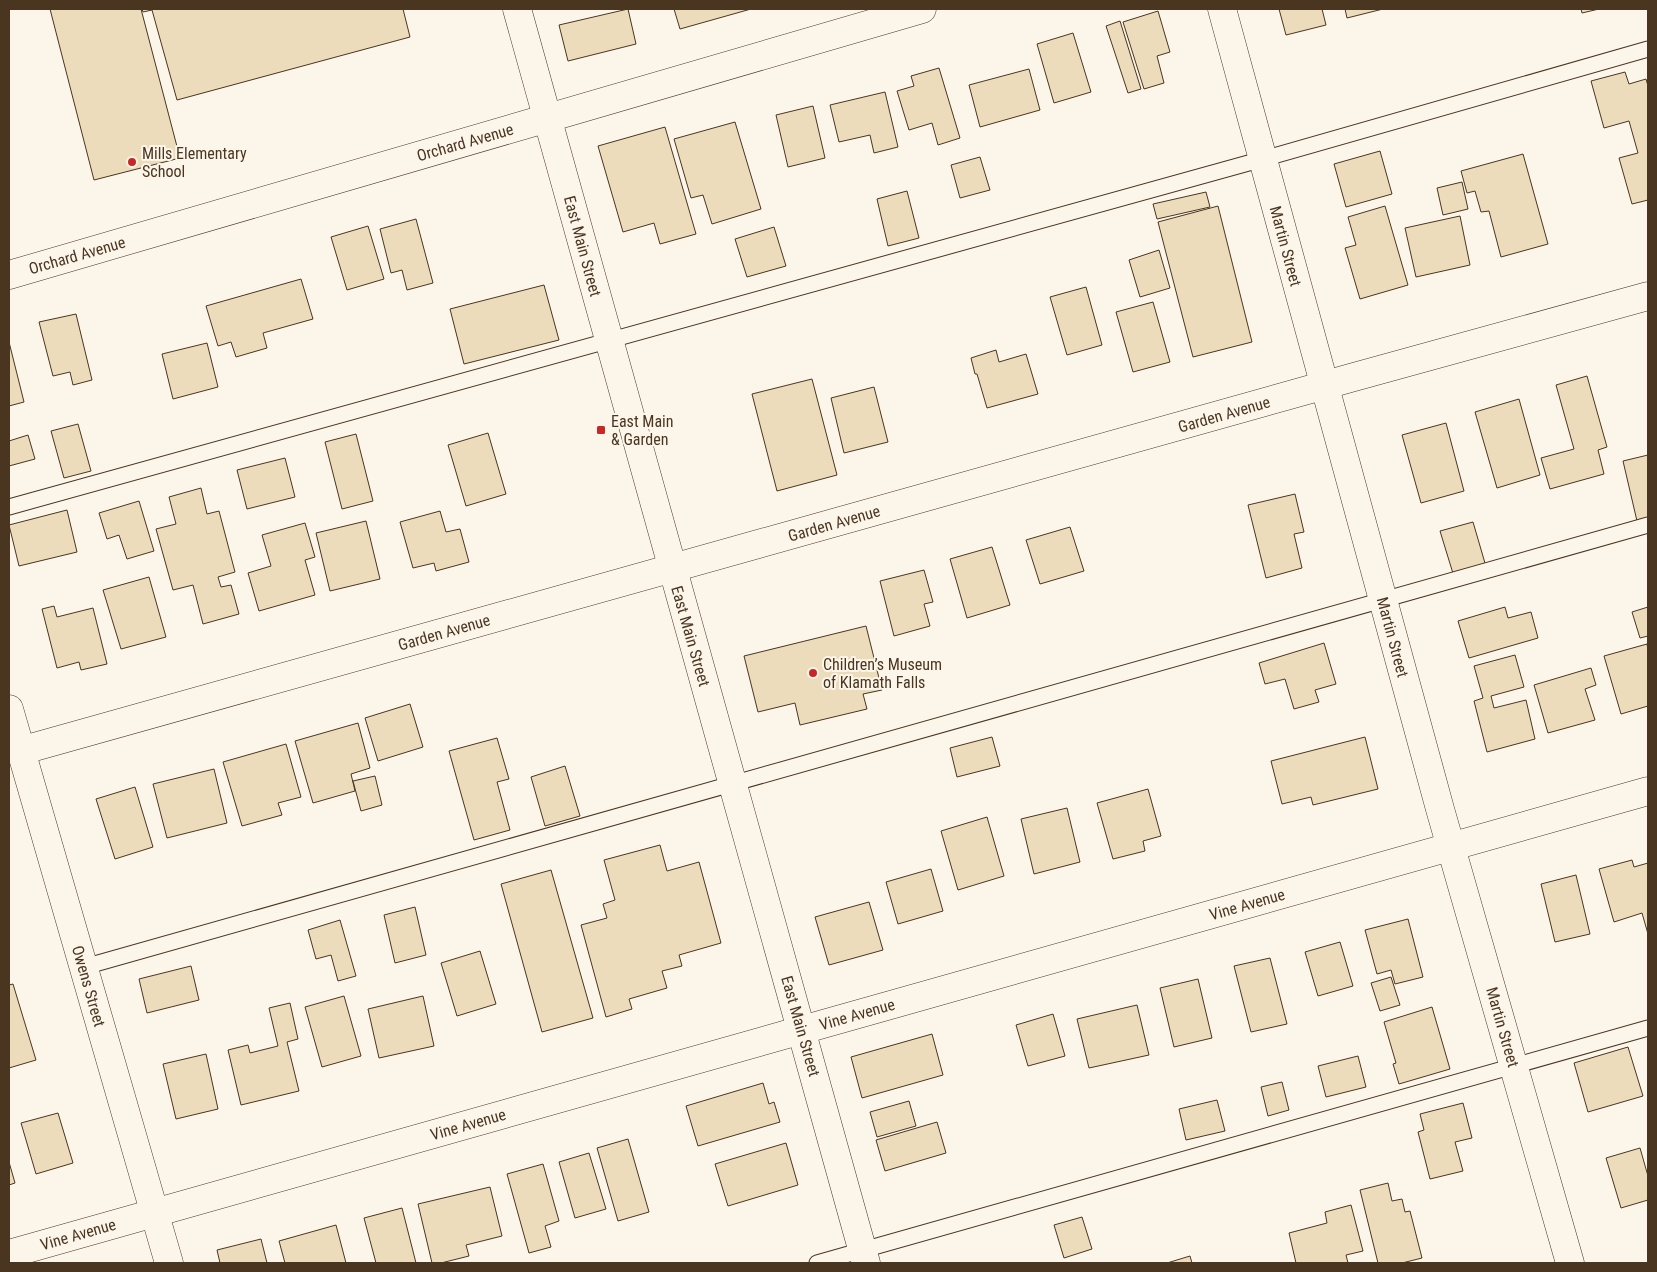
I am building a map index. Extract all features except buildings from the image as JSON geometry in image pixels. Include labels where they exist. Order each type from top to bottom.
[{"type":"street","name":"East Main Street","points":[[517,9],[864,1257]]},
{"type":"street","name":"Orchard Avenue","points":[[9,275],[922,9]]},
{"type":"street","name":"Martin Street","points":[[1222,9],[1451,846],[1570,1263]]},
{"type":"street","name":"Garden Avenue","points":[[20,751],[1648,296]]},
{"type":"street","name":"Owens Street","points":[[9,709],[156,1212],[169,1263]]},
{"type":"street","name":"Vine Avenue","points":[[9,1254],[1648,791]]},
{"type":"lane","points":[[9,507],[1263,159],[1648,49]]},
{"type":"lane","points":[[84,966],[1648,524]]},
{"type":"lane","points":[[817,1263],[864,1257],[1514,1065],[1648,1028]]},
{"type":"place","name":"Mills Elementary School","points":[[132,162]]},
{"type":"place","name":"East Main & Garden","points":[[601,430]]},
{"type":"place","name":"Children’s Museum of Klamath Falls","points":[[813,673]]}]
